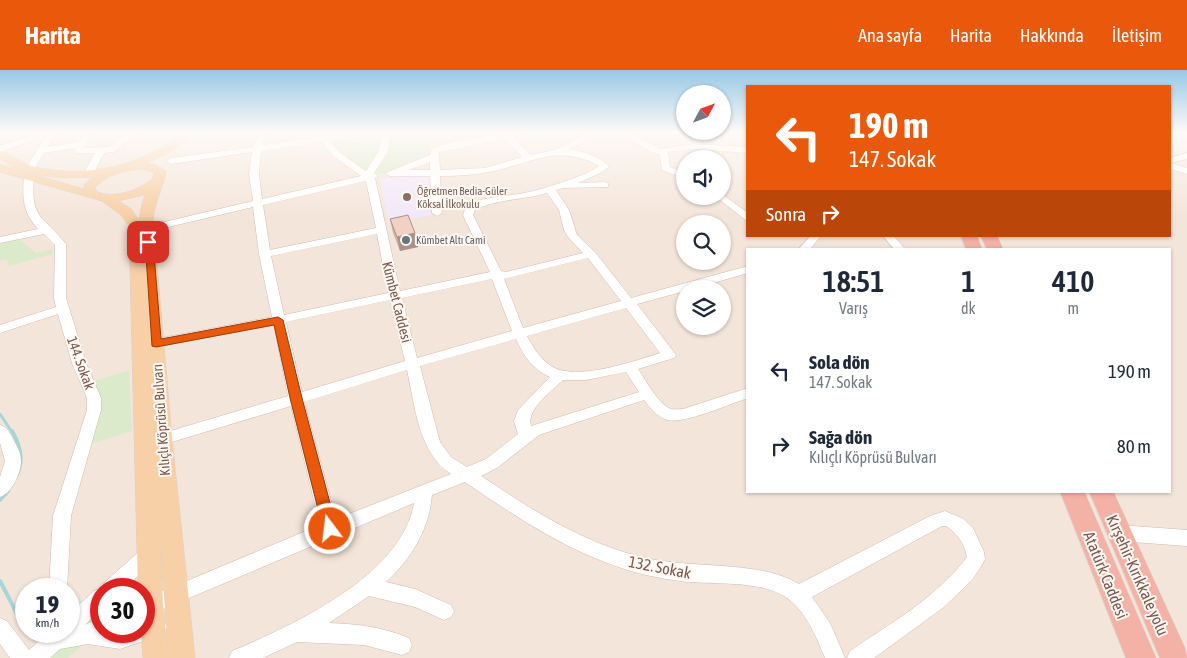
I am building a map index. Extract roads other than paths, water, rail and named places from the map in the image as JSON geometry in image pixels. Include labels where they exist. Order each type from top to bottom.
[{"type":"highway","name":"Atatürk Caddesi","points":[[1073,493],[1141,658]]},
{"type":"highway","name":"Kırşehir-Kırıkkale yolu","points":[[1102,493],[1174,658]]},
{"type":"main road","points":[[7,160],[30,173],[101,197],[132,194],[158,179],[171,160]]},
{"type":"main road","points":[[101,197],[90,193],[89,187],[95,180],[143,160]]},
{"type":"main road","points":[[0,168],[30,173],[88,174],[146,167],[156,169],[158,179]]},
{"type":"main road","name":"Kılıçlı Köprüsü Bulvarı","points":[[158,179],[146,212],[162,440],[182,658]]},
{"type":"main road","name":"Kılıçlı Köprüsü Bulvarı","points":[[101,197],[132,217],[137,232],[150,552],[149,578]]},
{"type":"main road","name":"Kılıçlı Köprüsü Bulvarı","points":[[155,643],[156,658]]},
{"type":"street","points":[[30,173],[37,160]]},
{"type":"street","points":[[88,174],[96,160]]},
{"type":"street","points":[[256,160],[254,174],[257,202],[278,320],[330,529]]},
{"type":"street","points":[[344,160],[368,176]]},
{"type":"street","points":[[368,176],[378,160]]},
{"type":"street","points":[[390,173],[424,160]]},
{"type":"street","points":[[433,160],[437,213]]},
{"type":"street","points":[[147,229],[368,176],[390,173],[483,171],[523,160]]},
{"type":"street","points":[[553,187],[573,236],[591,254],[630,302],[669,355],[630,367],[595,373],[560,375],[539,366],[519,334],[497,274],[468,215],[470,208],[485,201],[525,196],[600,171],[604,167],[590,160]]},
{"type":"street","points":[[666,160],[665,168],[676,172]]},
{"type":"street","points":[[1171,166],[1187,171]]},
{"type":"street","name":"144. Sokak","points":[[30,173],[27,202],[29,211],[60,244],[59,286],[62,309],[79,363],[94,398],[94,410],[88,436],[62,516],[59,578]]},
{"type":"street","name":"Kümbet Caddesi","points":[[368,176],[371,180],[395,296],[432,442],[438,454],[448,466],[467,474]]},
{"type":"street","points":[[553,187],[605,186]]},
{"type":"street","points":[[730,205],[746,218]]},
{"type":"street","points":[[0,240],[47,230]]},
{"type":"street","points":[[265,254],[380,230]]},
{"type":"street","points":[[805,248],[815,237]]},
{"type":"street","points":[[156,343],[278,320],[497,274],[506,276],[591,254]]},
{"type":"street","points":[[162,440],[412,364],[746,270]]},
{"type":"street","points":[[0,329],[62,309]]},
{"type":"street","points":[[630,367],[648,394],[665,413],[683,414],[746,394]]},
{"type":"street","points":[[526,435],[522,421],[525,410],[560,375]]},
{"type":"street","points":[[155,604],[330,529],[495,462],[526,435],[542,427],[648,394]]},
{"type":"street","points":[[0,431],[12,454],[14,466],[12,474],[0,490]]},
{"type":"street","name":"132. Sokak","points":[[467,474],[523,514],[567,539],[596,551],[626,561],[673,572],[765,580],[778,583],[799,594]]},
{"type":"street","points":[[239,658],[297,632],[364,587],[393,564],[403,551],[422,512],[424,490]]},
{"type":"street","points":[[835,658],[818,624],[799,594],[936,521],[945,518],[962,527],[975,548],[976,559],[970,570],[949,591],[857,658]]},
{"type":"street","points":[[1119,533],[1187,538]]},
{"type":"street","points":[[122,578],[150,552]]},
{"type":"street","points":[[364,587],[408,594],[426,600],[444,611]]},
{"type":"street","points":[[80,621],[90,610]]},
{"type":"street","points":[[155,629],[178,619]]},
{"type":"street","points":[[0,628],[22,658]]},
{"type":"street","points":[[297,632],[366,634],[383,637],[402,645]]},
{"type":"street","points":[[35,658],[54,643]]},
{"type":"waterway","points":[[0,414],[12,432]]},
{"type":"waterway","points":[[12,431],[21,458],[17,475]]},
{"type":"waterway","points":[[0,500],[8,491]]},
{"type":"waterway","points":[[0,581],[15,610]]},
{"type":"place","name":"Öğretmen Bedia-Güler Köksal İlkokulu","points":[[407,197]]},
{"type":"place","name":"Kümbet Altı Cami","points":[[406,240]]}]
